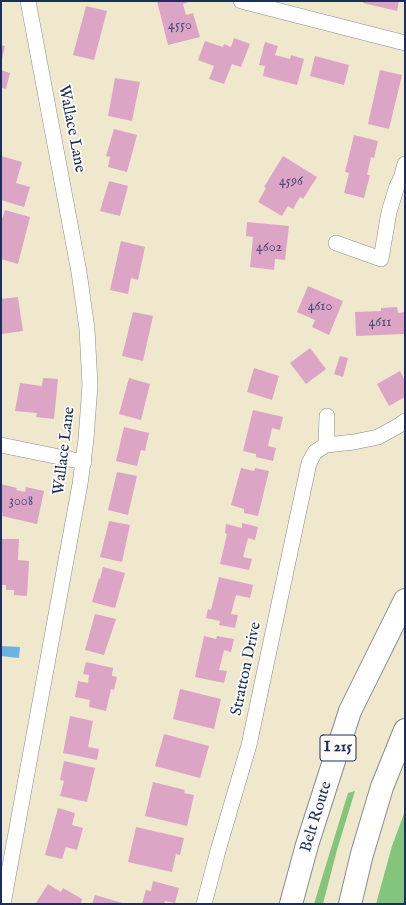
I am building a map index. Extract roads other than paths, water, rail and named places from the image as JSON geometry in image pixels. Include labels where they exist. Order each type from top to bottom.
[{"type":"highway","name":"Belt Route","points":[[291,904],[307,845],[350,711],[405,600]]},
{"type":"highway","points":[[350,904],[362,854],[382,787],[405,730]]},
{"type":"street","name":"Wallace Lane","points":[[3,904],[84,462],[90,385],[87,329],[74,246],[28,1]]},
{"type":"street","points":[[241,1],[405,43]]},
{"type":"street","points":[[336,244],[381,259],[389,212],[405,164]]},
{"type":"street","points":[[327,416],[326,445],[354,442],[378,437],[398,426],[405,420]]},
{"type":"street","points":[[1,445],[84,462]]},
{"type":"street","name":"Stratton Drive","points":[[204,904],[249,745],[308,468],[315,452],[326,445]]},
{"type":"water","points":[[1,646],[20,647],[19,658],[1,656]]}]
